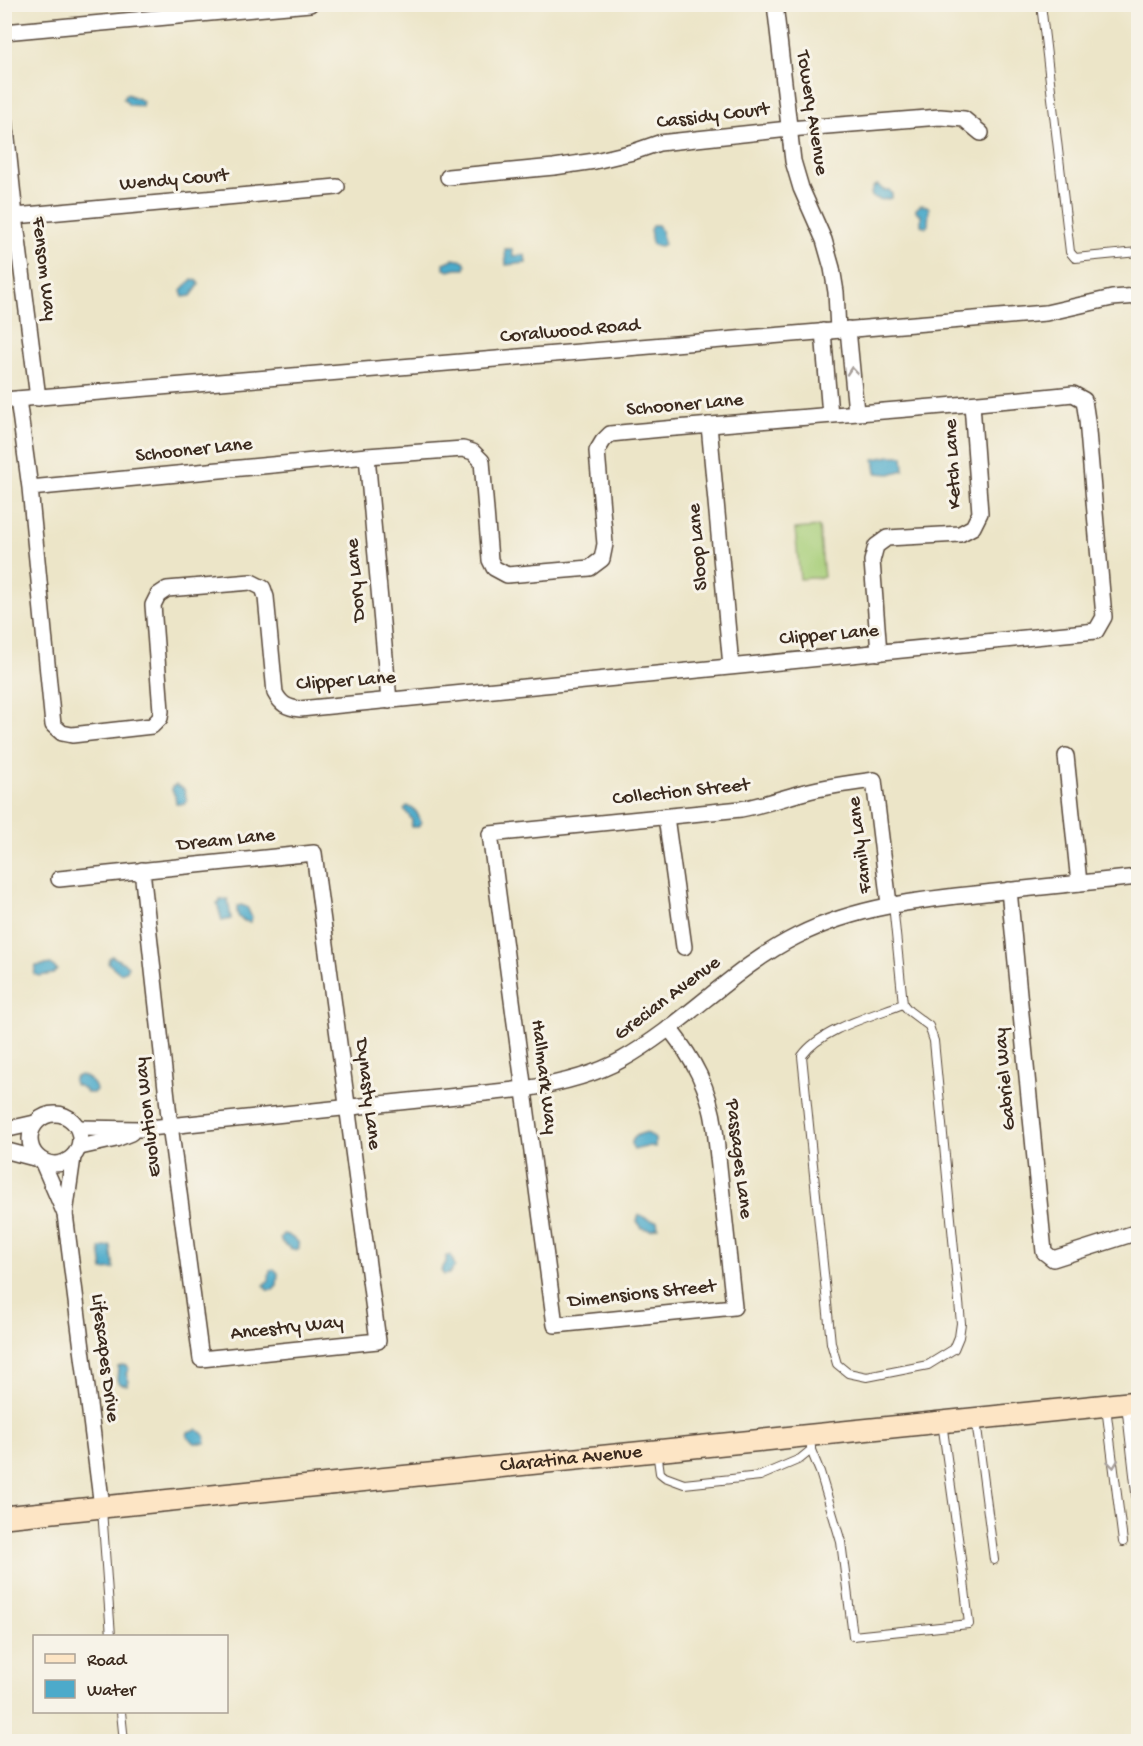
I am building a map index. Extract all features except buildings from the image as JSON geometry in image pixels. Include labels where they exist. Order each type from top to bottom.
[{"type":"main road","name":"Claratina Avenue","points":[[4,1517],[657,1451],[810,1443],[942,1422],[1123,1404]]},
{"type":"street","points":[[4,32],[310,4]]},
{"type":"street","name":"Towery Avenue","points":[[775,4],[793,161],[801,188],[824,240],[836,292],[836,330],[830,415]]},
{"type":"street","name":"Fensom Way","points":[[4,109],[38,398]]},
{"type":"street","name":"Cassidy Court","points":[[448,177],[595,161],[633,152],[659,142],[789,129],[940,117],[963,119],[981,133]]},
{"type":"street","name":"Wendy Court","points":[[15,216],[337,187]]},
{"type":"street","name":"Coralwood Road","points":[[11,400],[1047,313],[1112,298],[1138,296]]},
{"type":"street","name":"Towery Avenue","points":[[836,330],[856,412]]},
{"type":"street","name":"Schooner Lane","points":[[30,488],[463,449],[473,452],[482,461],[490,560],[494,568],[507,575],[590,568],[602,559],[605,544],[597,451],[610,435],[1073,394],[1084,400],[1104,617],[1096,631]]},
{"type":"street","name":"Clipper Lane","points":[[11,400],[30,488],[52,725],[62,734],[72,735],[152,726],[160,718],[153,605],[158,595],[167,589],[251,582],[263,588],[266,597],[275,693],[280,702],[289,708],[300,709],[1096,631]]},
{"type":"street","name":"Ketch Lane","points":[[879,653],[872,561],[876,546],[887,538],[960,534],[974,527],[980,513],[972,404]]},
{"type":"street","name":"Sloop Lane","points":[[709,425],[731,666]]},
{"type":"street","name":"Dory Lane","points":[[367,456],[389,701]]},
{"type":"street","points":[[1066,756],[1079,883]]},
{"type":"street","name":"Collection Street","points":[[490,834],[741,809],[817,789],[874,780]]},
{"type":"street","name":"Family Lane","points":[[874,780],[891,904]]},
{"type":"street","points":[[666,817],[684,947]]},
{"type":"street","name":"Hallmark Way","points":[[490,834],[555,1325]]},
{"type":"street","name":"Dream Lane","points":[[59,879],[314,853]]},
{"type":"street","name":"Dynasty Lane","points":[[314,853],[378,1341]]},
{"type":"street","name":"Evolution Way","points":[[142,870],[170,1125],[201,1359]]},
{"type":"street","name":"Grecian Avenue","points":[[78,1128],[140,1129],[524,1089],[570,1080],[596,1071],[637,1050],[669,1028],[741,970],[797,936],[827,923],[891,904],[1138,877]]},
{"type":"street","name":"Gabriel Way","points":[[1009,890],[1044,1252],[1053,1259],[1138,1232]]},
{"type":"street","name":"Passages Lane","points":[[669,1028],[693,1060],[706,1086],[713,1114],[734,1307]]},
{"type":"street","points":[[4,1150],[47,1164],[57,1165],[67,1162],[77,1152],[81,1137],[72,1120],[63,1115],[53,1114],[43,1116],[35,1123],[31,1131],[30,1142],[32,1151],[40,1160]]},
{"type":"street","points":[[4,1130],[35,1123]]},
{"type":"street","name":"Grecian Avenue","points":[[77,1152],[140,1129]]},
{"type":"street","name":"Lifescapes Drive","points":[[65,1214],[77,1152]]},
{"type":"street","name":"Lifescapes Drive","points":[[40,1160],[65,1214],[102,1507]]},
{"type":"street","name":"Dimensions Street","points":[[555,1325],[734,1307]]},
{"type":"street","name":"Ancestry Way","points":[[201,1359],[378,1341]]},
{"type":"lane","points":[[1041,4],[1070,252],[1075,258],[1138,252]]},
{"type":"lane","points":[[891,904],[903,1004],[929,1026],[934,1041],[961,1323],[954,1349],[928,1365],[867,1377],[848,1373],[837,1364],[831,1343],[802,1056],[809,1047],[831,1032],[903,1004]]},
{"type":"lane","points":[[1123,1404],[1138,1510]]},
{"type":"lane","points":[[1123,1404],[1123,1542]]},
{"type":"lane","points":[[976,1419],[994,1560]]},
{"type":"lane","points":[[810,1443],[841,1542],[853,1636],[969,1624],[942,1422]]},
{"type":"lane","points":[[657,1451],[660,1473],[665,1478],[684,1484],[760,1476],[800,1459],[810,1443]]},
{"type":"lane","points":[[102,1507],[111,1635]]},
{"type":"lane","points":[[121,1713],[124,1742]]},
{"type":"green space","points":[[819,527],[824,577],[800,579],[795,529]]},
{"type":"water","points":[[127,94],[143,101],[142,106],[129,105],[123,98]]},
{"type":"water","points":[[878,185],[883,190],[889,190],[892,198],[882,200],[872,197],[874,186]]},
{"type":"water","points":[[921,205],[929,208],[926,227],[921,225],[921,215],[916,211]]},
{"type":"water","points":[[658,225],[662,234],[664,244],[661,246],[653,245],[650,230]]},
{"type":"water","points":[[505,249],[512,249],[513,256],[525,255],[526,263],[506,265]]},
{"type":"water","points":[[453,259],[464,261],[465,269],[449,271],[444,269],[444,263]]},
{"type":"water","points":[[192,279],[198,281],[199,285],[191,296],[183,297],[181,291]]},
{"type":"water","points":[[903,456],[904,470],[890,474],[876,473],[874,459]]},
{"type":"water","points":[[176,785],[184,789],[187,801],[184,804],[176,804],[172,787]]},
{"type":"water","points":[[407,806],[418,814],[421,823],[418,827],[411,827],[412,820],[404,809]]},
{"type":"water","points":[[228,899],[231,919],[222,921],[217,903]]},
{"type":"water","points":[[237,906],[247,907],[252,918],[250,922],[238,916]]},
{"type":"water","points":[[112,956],[128,966],[126,971],[120,973],[108,963]]},
{"type":"water","points":[[51,964],[57,970],[53,974],[39,976],[34,974],[36,966]]},
{"type":"water","points":[[80,1075],[94,1085],[96,1090],[93,1093],[87,1093],[83,1088],[74,1084],[74,1078]]},
{"type":"water","points":[[644,1133],[655,1139],[655,1147],[634,1150],[632,1141]]},
{"type":"water","points":[[639,1215],[657,1221],[658,1227],[651,1230],[642,1228],[637,1221]]},
{"type":"water","points":[[283,1234],[298,1242],[299,1248],[296,1250],[284,1244],[280,1238]]},
{"type":"water","points":[[111,1246],[114,1269],[103,1270],[100,1248]]},
{"type":"water","points":[[451,1255],[455,1266],[449,1274],[444,1275],[441,1271],[446,1262],[446,1256]]},
{"type":"water","points":[[274,1269],[278,1273],[277,1286],[273,1290],[267,1290],[264,1285],[269,1280],[270,1270]]},
{"type":"water","points":[[123,1365],[129,1369],[126,1374],[129,1381],[127,1385],[117,1380],[118,1367]]},
{"type":"water","points":[[197,1429],[205,1436],[206,1443],[195,1443],[187,1437],[188,1432]]}]
